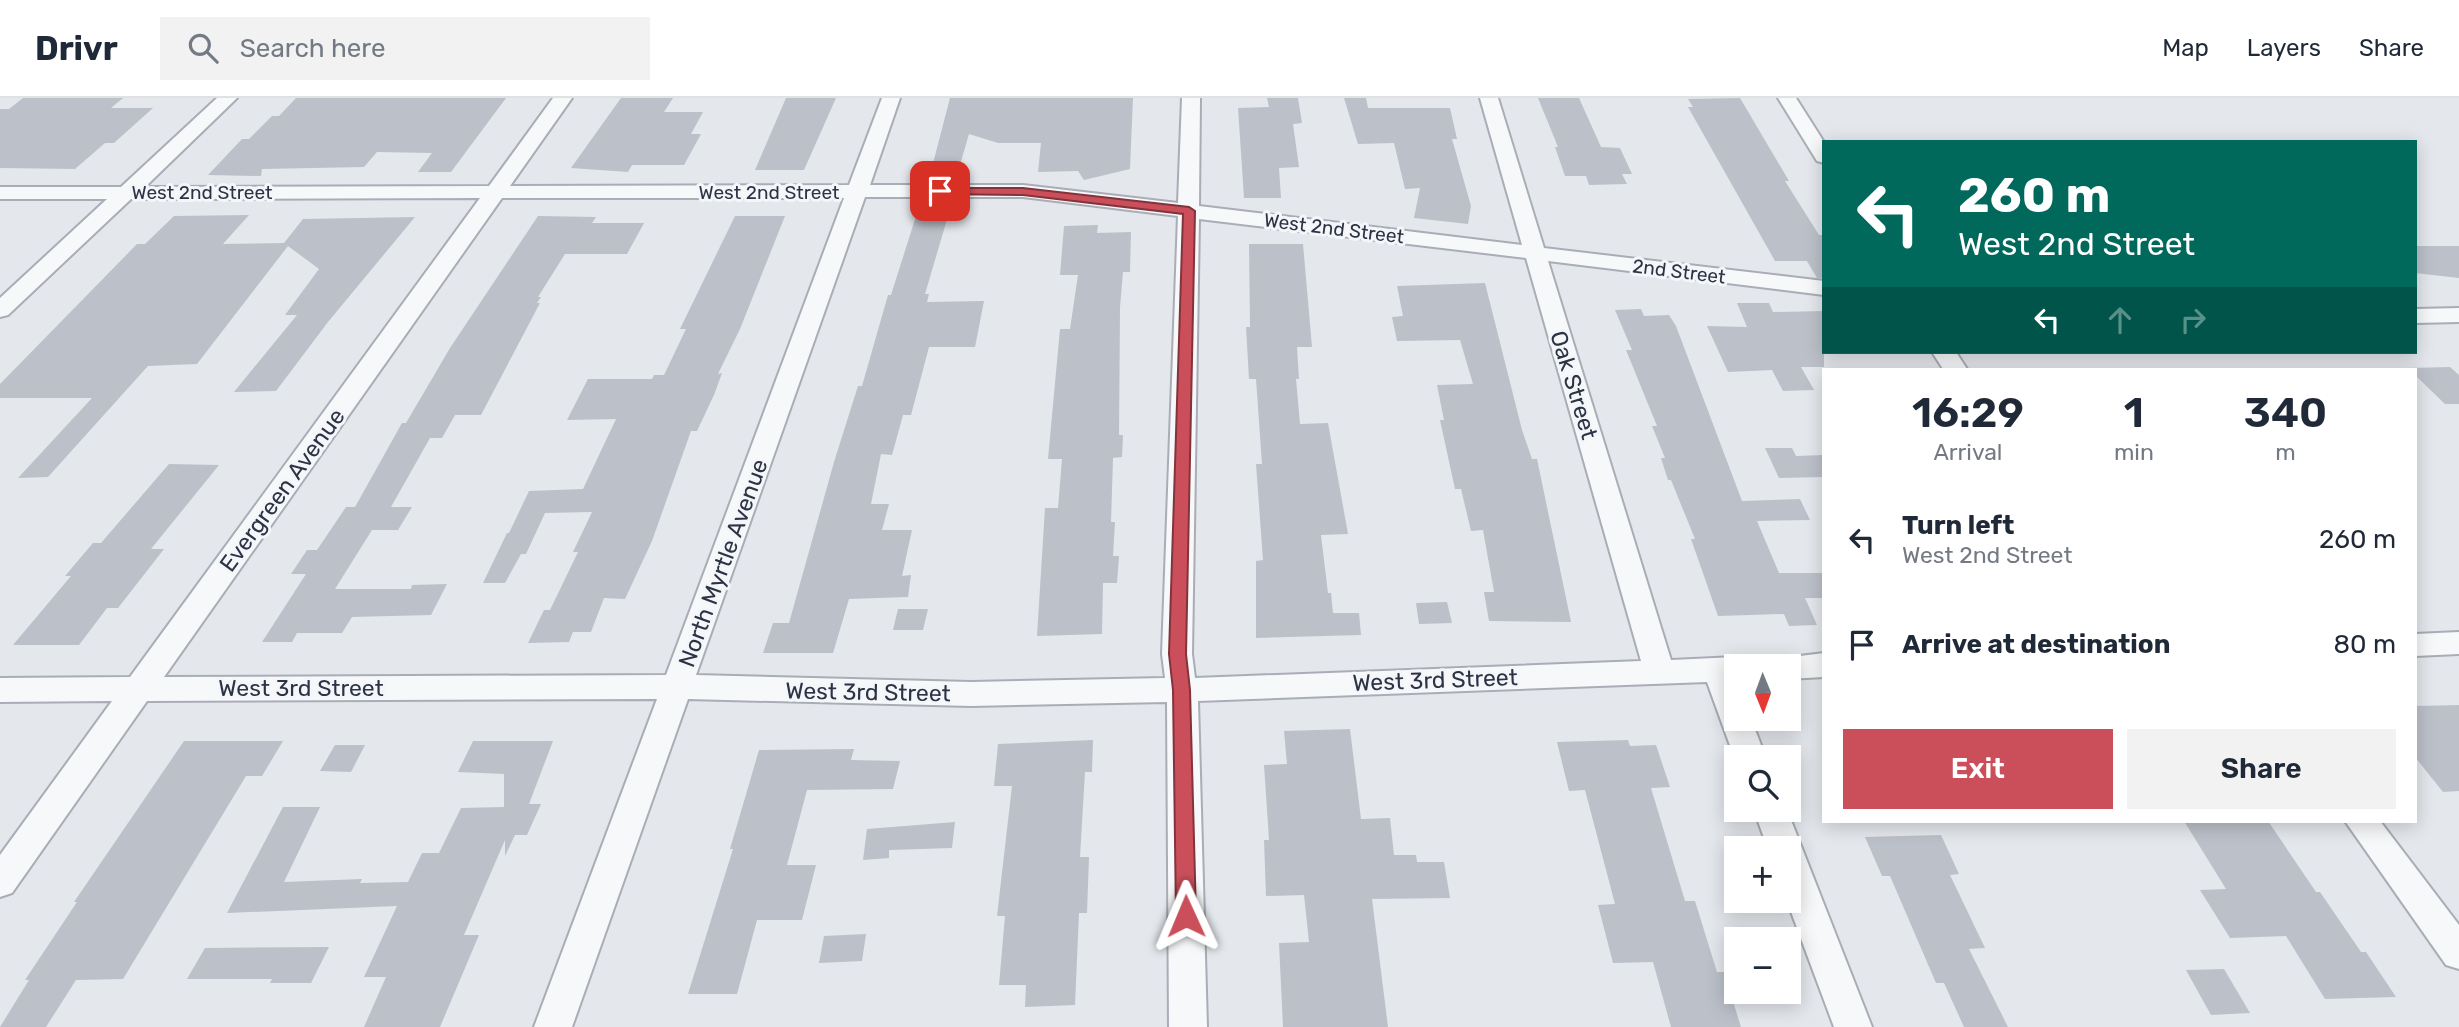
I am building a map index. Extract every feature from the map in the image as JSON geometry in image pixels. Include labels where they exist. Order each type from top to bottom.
[{"type":"street","points":[[0,310],[228,98]]},
{"type":"street","name":"Evergreen Avenue","points":[[0,882],[563,98]]},
{"type":"street","name":"North Myrtle Avenue","points":[[553,1027],[891,98]]},
{"type":"street","points":[[1188,1027],[1182,690],[1177,654],[1191,98]]},
{"type":"street","name":"Oak Street","points":[[1489,98],[1659,671]]},
{"type":"street","points":[[1787,98],[1822,154]]},
{"type":"street","name":"West 2nd Street","points":[[0,192],[1023,191],[1535,253]]},
{"type":"street","name":"2nd Street","points":[[1535,253],[1822,288]]},
{"type":"street","points":[[2417,316],[2459,315]]},
{"type":"street","points":[[2417,645],[2459,643]]},
{"type":"street","points":[[1801,666],[1822,665]]},
{"type":"street","name":"West 3rd Street","points":[[0,690],[678,687],[959,694],[1182,690],[1724,669]]},
{"type":"street","points":[[2362,823],[2459,953]]},
{"type":"street","points":[[1801,892],[1853,1027]]},
{"type":"building","points":[[23,98],[123,98],[111,108],[153,108],[114,143],[105,143],[75,169],[0,168],[0,109],[9,109]]},
{"type":"building","points":[[296,98],[506,98],[451,172],[418,172],[432,153],[377,152],[364,167],[262,169],[261,176],[208,175],[242,139],[249,139],[272,116],[279,116]]},
{"type":"building","points":[[621,98],[673,98],[664,112],[703,112],[691,134],[701,134],[684,165],[632,165],[628,172],[571,168]]},
{"type":"building","points":[[786,98],[836,98],[804,170],[755,170]]},
{"type":"building","points":[[950,98],[1133,98],[1130,169],[1084,180],[1078,171],[1038,172],[1041,143],[998,143],[969,134],[957,175],[930,175]]},
{"type":"building","points":[[1267,98],[1298,98],[1302,123],[1293,124],[1299,167],[1279,168],[1281,198],[1244,198],[1238,108],[1269,107]]},
{"type":"building","points":[[1344,98],[1366,98],[1368,108],[1450,108],[1457,139],[1452,139],[1471,206],[1468,224],[1414,218],[1420,188],[1405,189],[1394,143],[1358,144]]},
{"type":"building","points":[[1538,98],[1579,98],[1601,147],[1620,148],[1632,174],[1622,174],[1627,184],[1589,185],[1586,176],[1565,176],[1555,147],[1558,147]]},
{"type":"building","points":[[1740,98],[1789,181],[1785,181],[1819,235],[1822,235],[1822,278],[1817,278],[1807,261],[1775,261],[1688,107],[1693,107],[1688,99]]},
{"type":"building","points":[[249,215],[223,244],[284,243],[303,219],[415,217],[328,322],[276,391],[234,392],[297,315],[285,315],[319,269],[288,246],[197,364],[148,366],[48,477],[18,478],[92,398],[0,398],[0,384],[137,244],[145,244],[174,216]]},
{"type":"building","points":[[538,216],[596,217],[592,223],[644,223],[627,254],[565,254],[538,297],[541,297],[537,303],[540,303],[481,415],[455,415],[442,438],[430,438],[391,507],[412,507],[398,530],[372,530],[335,589],[411,589],[412,585],[447,584],[431,615],[352,617],[342,633],[297,633],[292,642],[262,642],[306,574],[291,574],[307,550],[317,550],[346,507],[355,507],[402,423],[406,423],[450,348]]},
{"type":"building","points":[[735,216],[785,216],[740,329],[718,374],[722,373],[714,395],[697,431],[691,431],[652,541],[625,599],[604,598],[591,632],[573,632],[569,642],[528,643],[544,610],[550,610],[578,552],[573,552],[592,512],[545,513],[526,554],[521,554],[505,583],[483,583],[507,533],[529,491],[583,489],[616,419],[567,420],[588,379],[652,379],[654,375],[664,375],[686,329],[680,329]]},
{"type":"building","points":[[916,216],[948,216],[925,294],[929,294],[927,302],[984,301],[975,347],[929,347],[911,415],[903,415],[892,455],[881,454],[871,504],[889,504],[882,530],[912,530],[902,576],[911,575],[908,597],[849,599],[833,653],[763,653],[773,623],[789,623],[834,462],[858,386],[862,386],[888,295],[891,295]]},
{"type":"building","points":[[1098,225],[1097,233],[1131,232],[1130,272],[1123,272],[1120,307],[1119,435],[1123,435],[1122,457],[1113,458],[1111,522],[1115,522],[1113,556],[1119,556],[1117,583],[1103,583],[1102,634],[1037,636],[1045,508],[1058,508],[1062,459],[1048,459],[1060,329],[1070,329],[1078,275],[1060,275],[1064,226]]},
{"type":"building","points":[[1249,244],[1303,244],[1312,347],[1297,347],[1299,379],[1296,379],[1300,424],[1328,423],[1348,534],[1321,535],[1328,593],[1331,593],[1333,613],[1359,613],[1361,635],[1256,638],[1256,561],[1263,560],[1256,464],[1262,464],[1256,379],[1249,379],[1246,327],[1250,327]]},
{"type":"building","points":[[2417,246],[2459,246],[2459,278],[2417,273]]},
{"type":"building","points":[[1485,283],[1522,430],[1532,459],[1537,459],[1571,622],[1489,621],[1484,592],[1494,592],[1483,530],[1471,531],[1461,489],[1455,489],[1440,420],[1444,420],[1437,385],[1473,384],[1460,340],[1397,341],[1392,317],[1403,316],[1397,286]]},
{"type":"building","points":[[1737,303],[1769,303],[1773,312],[1822,311],[1824,367],[1801,367],[1814,390],[1783,391],[1772,370],[1728,372],[1707,326],[1747,327]]},
{"type":"building","points":[[1641,309],[1644,316],[1669,315],[1676,326],[1742,501],[1800,499],[1810,520],[1757,521],[1779,573],[1822,573],[1822,598],[1805,598],[1817,625],[1789,626],[1784,614],[1718,616],[1691,539],[1695,539],[1671,480],[1668,480],[1661,458],[1665,458],[1652,426],[1657,426],[1626,350],[1632,350],[1615,310]]},
{"type":"building","points":[[2450,367],[2459,375],[2459,404],[2445,404],[2417,377],[2417,368],[2408,368]]},
{"type":"building","points":[[1765,448],[1792,448],[1796,456],[1822,455],[1822,477],[1779,478]]},
{"type":"building","points":[[169,464],[219,465],[151,549],[164,549],[118,608],[107,608],[79,645],[13,645],[71,576],[65,576],[93,543],[101,543]]},
{"type":"building","points":[[1447,602],[1452,623],[1419,624],[1416,603]]},
{"type":"building","points":[[898,609],[928,609],[923,630],[893,630]]},
{"type":"building","points":[[2459,705],[2459,791],[2443,792],[2417,760],[2417,706]]},
{"type":"building","points":[[1350,729],[1361,819],[1390,818],[1394,855],[1416,855],[1417,862],[1444,862],[1450,898],[1372,899],[1388,1027],[1283,1027],[1279,943],[1309,942],[1304,895],[1266,896],[1264,840],[1269,840],[1264,765],[1287,764],[1284,731]]},
{"type":"building","points":[[1093,740],[1092,772],[1085,772],[1080,857],[1089,857],[1087,913],[1079,913],[1075,1005],[1025,1007],[1026,985],[999,985],[1005,916],[997,916],[1012,786],[994,786],[998,744]]},
{"type":"building","points":[[1628,740],[1630,746],[1656,745],[1670,787],[1651,788],[1685,901],[1695,901],[1717,972],[1724,972],[1724,1004],[1734,1004],[1741,1027],[1671,1027],[1653,962],[1613,963],[1598,905],[1615,904],[1585,790],[1569,791],[1557,742]]},
{"type":"building","points":[[184,741],[283,741],[262,776],[246,776],[123,979],[76,980],[46,1027],[0,1027],[29,980],[25,980],[77,902],[74,902]]},
{"type":"building","points":[[473,741],[553,741],[529,804],[541,804],[527,835],[515,835],[505,856],[505,840],[464,935],[479,935],[440,1027],[364,1027],[386,977],[364,977],[397,906],[227,913],[283,807],[320,807],[284,882],[362,879],[360,883],[408,882],[422,853],[439,853],[461,808],[504,807],[504,774],[458,772]]},
{"type":"building","points":[[335,745],[365,745],[351,772],[320,771]]},
{"type":"building","points":[[854,749],[851,760],[900,761],[893,789],[807,790],[787,865],[816,865],[802,920],[757,920],[737,994],[688,994],[733,849],[730,849],[759,750]]},
{"type":"building","points":[[955,822],[952,848],[889,850],[889,858],[863,860],[867,829]]},
{"type":"building","points":[[2185,823],[2269,823],[2316,892],[2320,892],[2361,952],[2366,952],[2396,997],[2325,999],[2286,936],[2230,938],[2200,890],[2226,889]]},
{"type":"building","points":[[1941,835],[1959,874],[1950,875],[1985,948],[1969,949],[2008,1027],[1964,1027],[1944,983],[1936,983],[1890,876],[1882,876],[1865,837]]},
{"type":"building","points":[[866,934],[862,961],[819,963],[824,936]]},
{"type":"building","points":[[329,947],[311,983],[270,983],[272,979],[187,979],[205,948]]},
{"type":"building","points":[[2224,969],[2250,1013],[2211,1015],[2186,970]]},
{"type":"route","points":[[940,191],[1023,191],[1189,211],[1177,654],[1182,690],[1186,916]]}]
